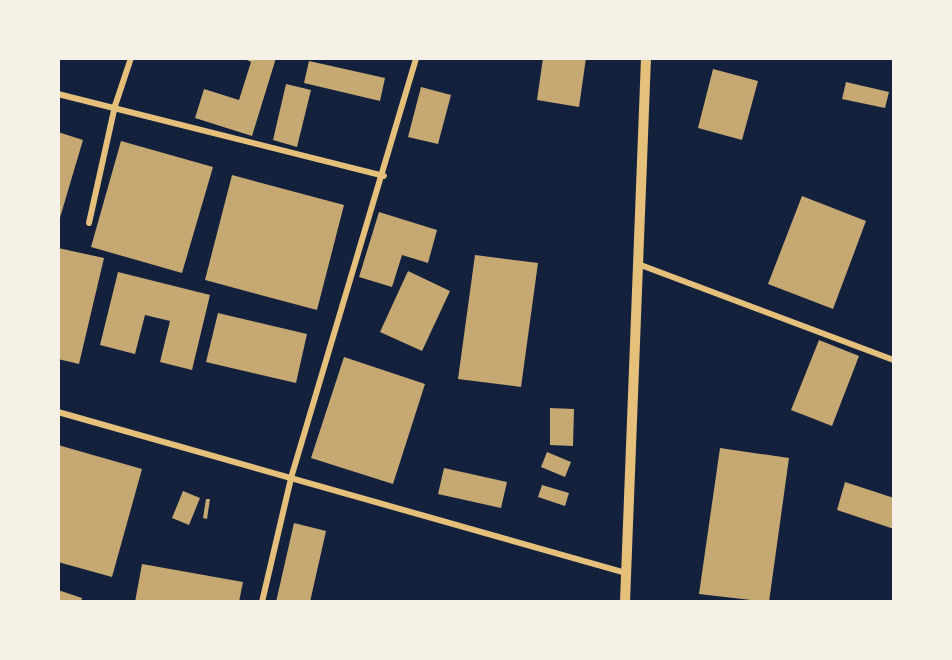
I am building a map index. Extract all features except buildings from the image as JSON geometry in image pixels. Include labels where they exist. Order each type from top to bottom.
[{"type":"street","points":[[89,223],[115,106],[131,58]]},
{"type":"street","points":[[262,602],[291,478],[384,176],[416,58]]},
{"type":"street","points":[[625,602],[646,58]]},
{"type":"street","points":[[58,94],[115,106],[384,176]]},
{"type":"street","points":[[638,264],[894,360]]},
{"type":"street","points":[[58,412],[627,574]]}]
